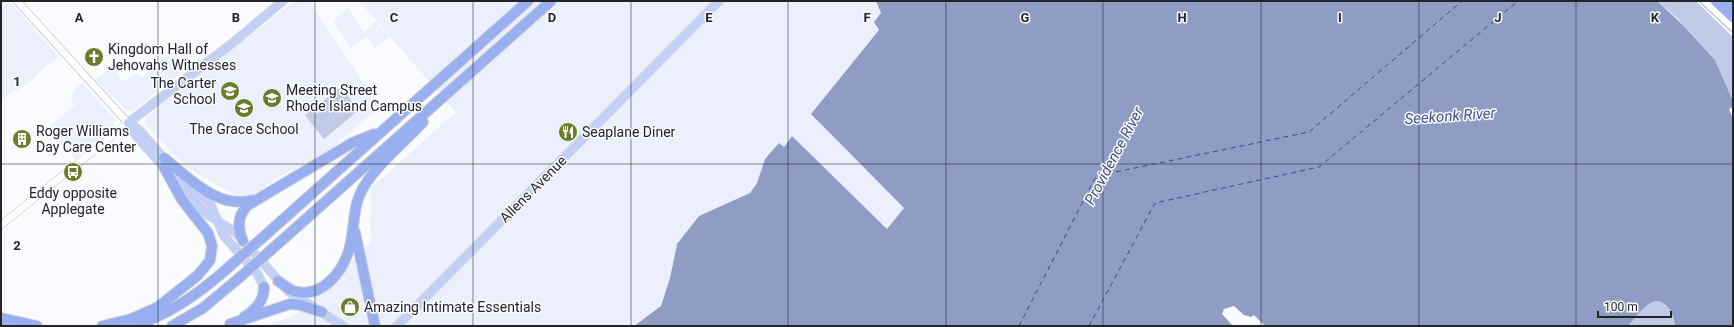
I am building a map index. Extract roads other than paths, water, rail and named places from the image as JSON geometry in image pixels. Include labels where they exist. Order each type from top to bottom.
[{"type":"highway","points":[[133,326],[159,316],[182,304],[204,288],[528,1]]},
{"type":"highway","points":[[278,281],[292,290],[305,292],[320,288],[332,280],[347,257],[355,213],[361,191],[370,178],[453,89],[551,1]]},
{"type":"highway","points":[[1716,1],[1733,17]]},
{"type":"highway","points":[[1730,1],[1733,4]]},
{"type":"highway","points":[[172,326],[203,308],[239,278],[445,97]]},
{"type":"highway","points":[[243,241],[239,227],[240,216],[248,205],[352,143],[381,132]]},
{"type":"highway","points":[[164,163],[222,199],[242,202],[264,195]]},
{"type":"highway","points":[[102,326],[131,319],[158,307],[197,276],[210,260],[212,246],[208,233],[182,200],[164,163]]},
{"type":"highway","points":[[355,213],[356,240],[374,322]]},
{"type":"highway","points":[[227,325],[246,316],[258,306],[263,296],[264,287]]},
{"type":"highway","points":[[227,325],[290,304],[300,305],[322,312]]},
{"type":"highway","points":[[1,318],[37,326]]},
{"type":"main road","points":[[17,1],[128,123],[139,130],[164,163],[208,201],[214,208],[224,236],[257,273],[264,287]]},
{"type":"main road","points":[[1,225],[128,123],[230,45],[283,1]]},
{"type":"main road","name":"Allens Avenue","points":[[398,326],[719,1]]},
{"type":"main road","points":[[218,220],[232,230],[278,281],[292,294],[341,325]]},
{"type":"street","points":[[1704,1],[1733,28]]},
{"type":"water","points":[[876,1],[1657,1],[1684,26],[1715,60],[1733,101],[1733,107],[1729,109],[1733,119],[1733,326],[1675,326],[1673,315],[1669,308],[1662,302],[1656,301],[1646,306],[1628,326],[1265,326],[1254,315],[1251,317],[1244,315],[1234,306],[1224,309],[1222,314],[1233,326],[634,326],[661,306],[670,278],[677,244],[699,216],[750,193],[757,183],[765,159],[779,143],[784,147],[792,136],[887,229],[904,208],[811,114],[879,30],[874,22],[881,13]]},
{"type":"place","name":"Kingdom Hall of Jehovahs Witnesses","points":[[94,57]]},
{"type":"place","name":"The Carter School","points":[[230,91]]},
{"type":"place","name":"Meeting Street Rhode Island Campus","points":[[272,98]]},
{"type":"place","name":"The Grace School","points":[[244,108]]},
{"type":"place","name":"Seaplane Diner","points":[[568,132]]},
{"type":"place","name":"Roger Williams Day Care Center","points":[[22,139]]},
{"type":"place","name":"Eddy opposite Applegate","points":[[73,172]]},
{"type":"place","name":"Amazing Intimate Essentials","points":[[350,307]]},
{"type":"water label","name":"Seekonk River","points":[[1450,116]]},
{"type":"water label","name":"Providence River","points":[[1114,156]]}]
